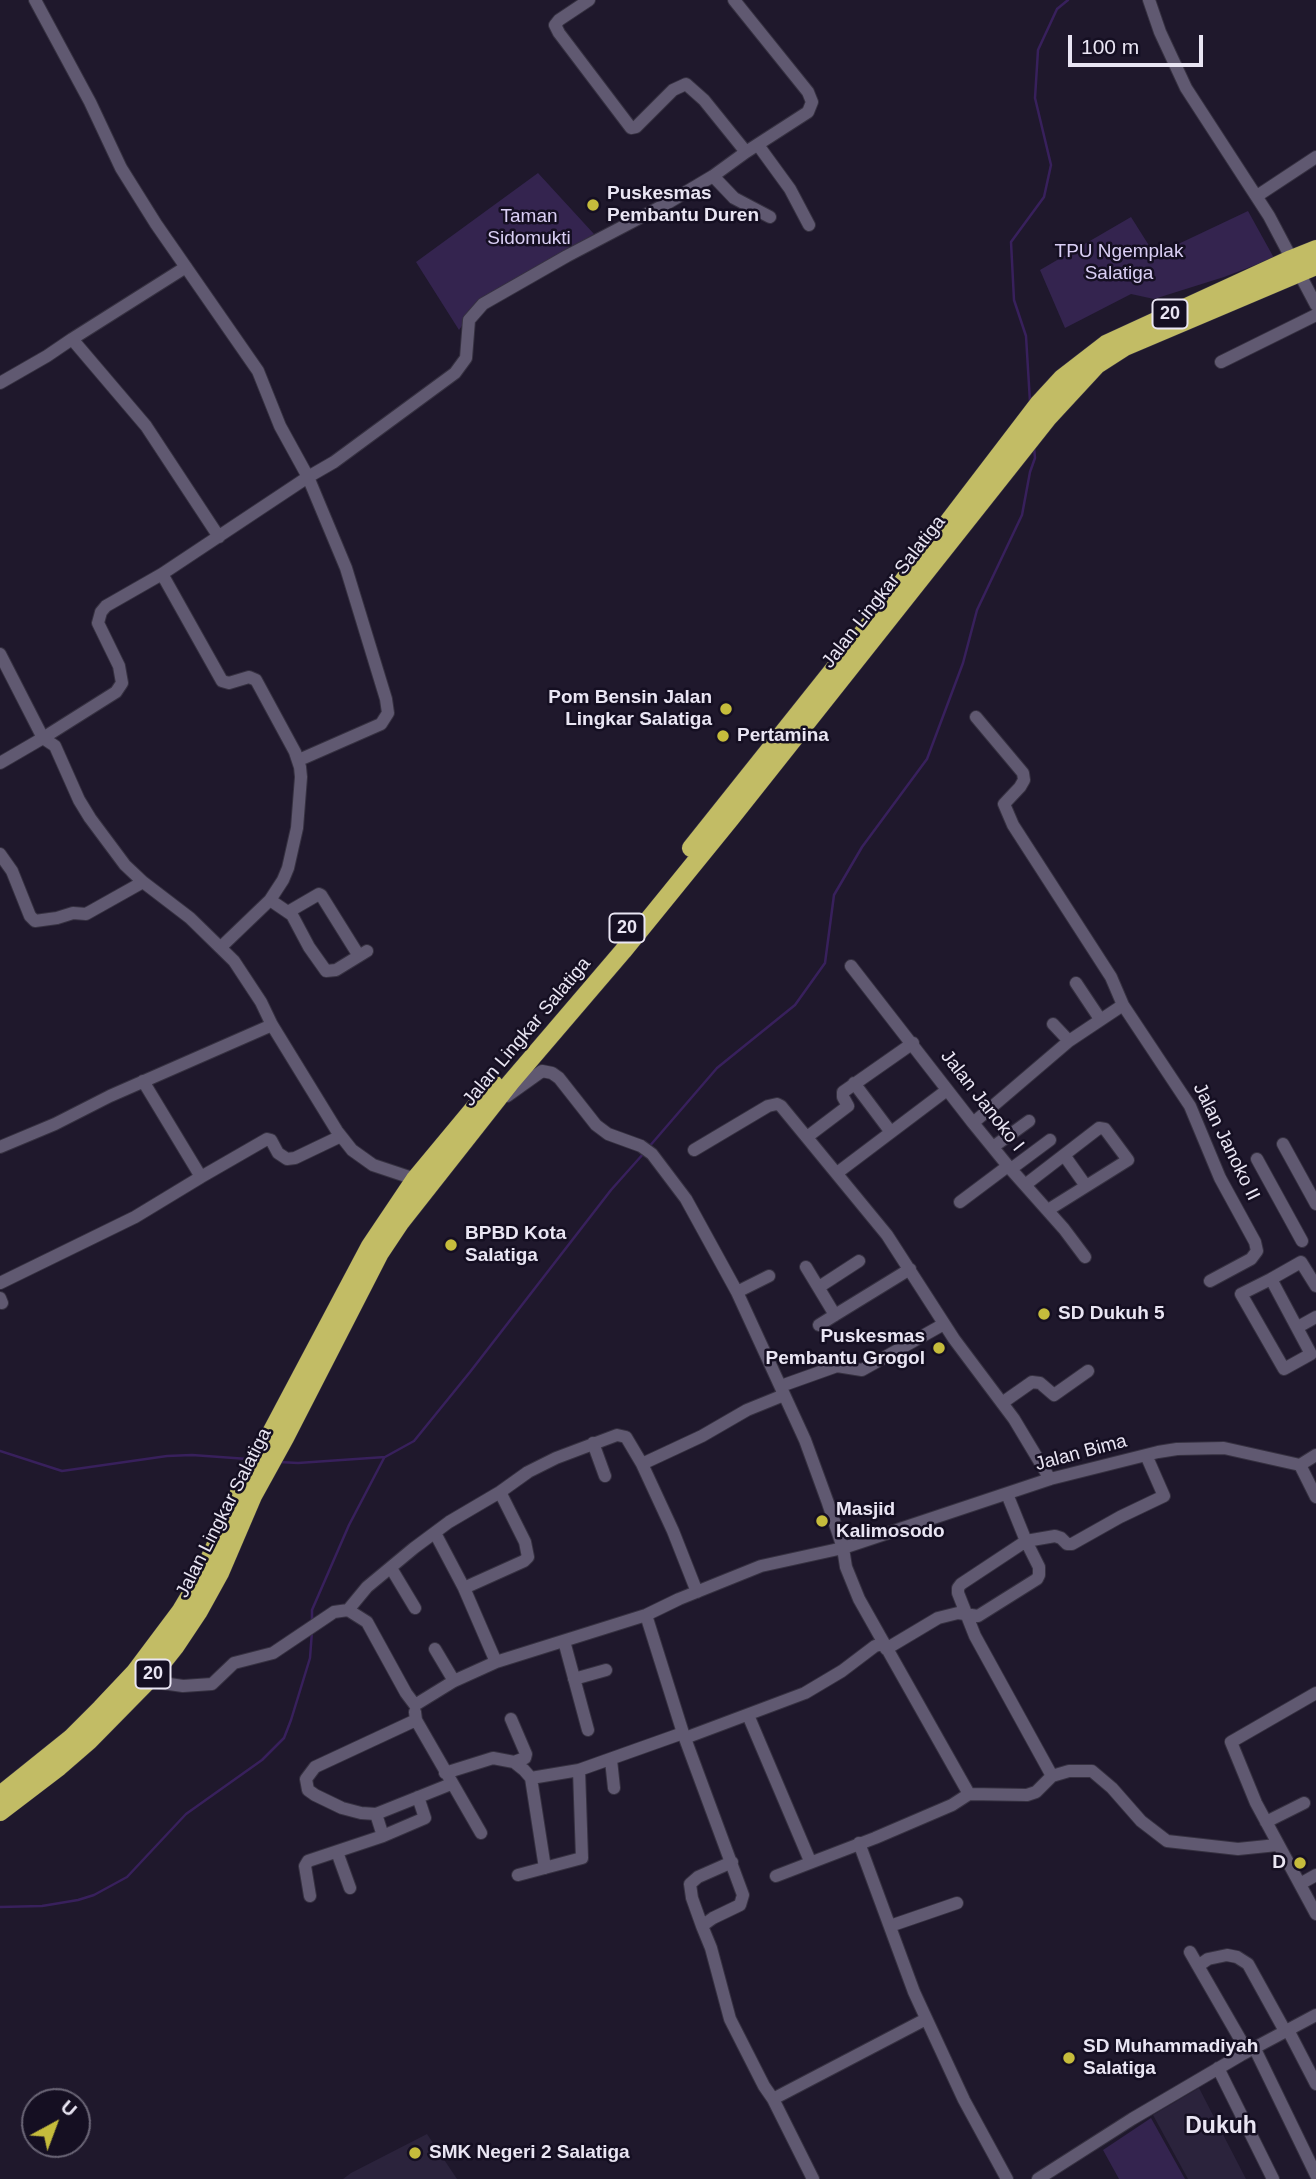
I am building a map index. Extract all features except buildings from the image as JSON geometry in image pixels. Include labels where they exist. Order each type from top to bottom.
[{"type":"highway","name":"Jalan Lingkar Salatiga","points":[[0,1795],[71,1738],[175,1647],[220,1573],[246,1494],[380,1253],[445,1153],[1044,411],[1097,365],[1125,347],[1302,266],[1316,249]]},
{"type":"highway","name":"Jalan Lingkar Salatiga","points":[[279,1436],[370,1246],[415,1179],[445,1153]]},
{"type":"highway","name":"Jalan Lingkar Salatiga","points":[[0,1812],[69,1758],[141,1677]]},
{"type":"street","points":[[35,0],[90,102],[121,169],[258,371],[280,426],[308,477],[346,568],[388,709],[387,717],[381,723],[299,760]]},
{"type":"street","points":[[589,0],[555,25],[631,128],[636,127],[673,90],[686,85],[705,100],[790,189],[809,225]]},
{"type":"street","points":[[0,762],[43,738],[120,687],[121,671],[99,623],[101,611],[113,601],[162,574],[334,462],[455,373],[466,358],[469,320],[483,304],[666,204],[808,112],[812,102],[805,87],[734,0]]},
{"type":"street","points":[[1149,0],[1160,32],[1186,88],[1302,266],[1316,305]]},
{"type":"street","points":[[1257,196],[1316,157]]},
{"type":"street","points":[[713,176],[734,198],[770,217]]},
{"type":"street","points":[[0,383],[186,267]]},
{"type":"street","points":[[1220,362],[1316,315]]},
{"type":"street","points":[[72,339],[146,426],[219,537]]},
{"type":"street","points":[[162,574],[221,679],[226,683],[254,678],[299,760],[302,777],[293,849],[284,880],[270,900],[221,947]]},
{"type":"street","points":[[0,654],[43,738],[55,747],[79,800],[102,836],[125,865],[143,882],[190,918],[221,947],[246,978],[272,1025],[352,1150],[365,1161],[384,1170],[415,1179]]},
{"type":"street","name":"Jalan Janoko II","points":[[976,717],[1023,773],[1024,780],[1004,804],[1004,808],[1111,977],[1124,1005],[1191,1106],[1220,1178],[1256,1247],[1251,1259],[1210,1281]]},
{"type":"street","points":[[0,854],[12,871],[30,916],[35,920],[73,913],[86,914],[143,882]]},
{"type":"street","points":[[270,900],[288,912],[326,971],[336,970],[363,954],[321,895],[288,912]]},
{"type":"street","name":"Jalan Janoko I","points":[[851,966],[1009,1168],[1048,1210],[1085,1257]]},
{"type":"street","points":[[1076,983],[1100,1019]]},
{"type":"street","points":[[973,1123],[1069,1041],[1124,1005]]},
{"type":"street","points":[[1053,1024],[1069,1041]]},
{"type":"street","points":[[0,1147],[272,1025]]},
{"type":"street","points":[[807,1137],[848,1106],[842,1094],[854,1083],[913,1043]]},
{"type":"street","points":[[479,1111],[534,1075],[542,1071],[552,1073],[559,1078],[596,1125],[608,1134],[640,1146],[652,1154],[687,1199],[737,1292],[783,1391],[817,1471],[846,1567],[859,1600],[969,1794]]},
{"type":"street","points":[[143,1081],[201,1177]]},
{"type":"street","points":[[854,1083],[890,1131]]},
{"type":"street","points":[[837,1173],[947,1090]]},
{"type":"street","points":[[694,1150],[773,1104],[781,1106],[887,1235],[954,1339],[1032,1446],[1050,1479]]},
{"type":"street","points":[[993,1147],[1029,1121]]},
{"type":"street","points":[[1025,1185],[1102,1127],[1105,1129],[1128,1160],[1048,1210]]},
{"type":"street","points":[[0,1283],[135,1217],[267,1139],[271,1140],[278,1153],[287,1159],[295,1158],[341,1136]]},
{"type":"street","points":[[960,1202],[1051,1140]]},
{"type":"street","points":[[1283,1144],[1316,1204]]},
{"type":"street","points":[[1064,1155],[1086,1186]]},
{"type":"street","points":[[1257,1159],[1302,1241]]},
{"type":"street","points":[[819,1287],[859,1261]]},
{"type":"street","points":[[1271,1279],[1311,1354],[1284,1369],[1241,1294],[1301,1262],[1316,1286]]},
{"type":"street","points":[[806,1267],[835,1315]]},
{"type":"street","points":[[818,1325],[910,1269]]},
{"type":"street","points":[[737,1292],[769,1276]]},
{"type":"street","points":[[1298,1327],[1316,1317]]},
{"type":"street","points":[[642,1464],[702,1436],[832,1366],[862,1370],[944,1324]]},
{"type":"street","points":[[1002,1403],[1032,1382],[1040,1383],[1054,1395],[1087,1371]]},
{"type":"street","points":[[141,1677],[183,1686],[212,1684],[234,1663],[273,1653],[334,1612],[348,1609],[367,1587],[449,1522],[528,1472],[612,1436],[626,1437],[642,1464],[697,1592]]},
{"type":"street","points":[[593,1443],[605,1476]]},
{"type":"street","name":"Jalan Bima","points":[[415,1705],[454,1681],[496,1662],[646,1615],[761,1566],[842,1548],[1050,1479],[1177,1449],[1224,1448],[1300,1465]]},
{"type":"street","points":[[1052,1776],[975,1636],[958,1592],[961,1584],[1026,1541],[1055,1536],[1069,1545],[1164,1496],[1146,1455]]},
{"type":"street","points":[[1316,1455],[1300,1465],[1316,1497]]},
{"type":"street","points":[[464,1588],[528,1558],[525,1542],[500,1492]]},
{"type":"street","points":[[531,1777],[579,1770],[748,1715],[817,1687],[875,1646],[884,1647],[937,1618],[958,1613],[973,1616],[984,1613],[1037,1578],[1039,1574],[1039,1567],[1007,1494]]},
{"type":"street","points":[[435,1532],[464,1588],[496,1662]]},
{"type":"street","points":[[391,1568],[415,1608]]},
{"type":"street","points":[[348,1609],[367,1622],[415,1705],[416,1720],[481,1833]]},
{"type":"street","points":[[646,1615],[684,1735],[741,1890],[742,1900],[736,1907],[702,1926]]},
{"type":"street","points":[[564,1641],[588,1730]]},
{"type":"street","points":[[435,1649],[454,1681]]},
{"type":"street","points":[[574,1679],[606,1670]]},
{"type":"street","points":[[1316,1693],[1231,1742],[1242,1773],[1277,1845],[1316,1913]]},
{"type":"street","points":[[748,1715],[810,1861]]},
{"type":"street","points":[[511,1719],[526,1754],[525,1758],[514,1762]]},
{"type":"street","points":[[416,1720],[323,1763],[309,1773],[306,1779],[308,1790],[334,1806],[376,1814],[418,1797],[484,1759],[514,1762],[531,1777],[545,1868]]},
{"type":"street","points":[[611,1759],[614,1788]]},
{"type":"street","points":[[518,1875],[582,1858],[579,1770]]},
{"type":"street","points":[[776,1875],[952,1805],[969,1794],[1027,1795],[1036,1792],[1052,1776],[1069,1771],[1092,1771],[1112,1788],[1141,1821],[1167,1841],[1238,1849],[1277,1845]]},
{"type":"street","points":[[310,1896],[306,1864],[310,1860],[383,1836],[425,1818],[418,1797]]},
{"type":"street","points":[[1266,1822],[1304,1803]]},
{"type":"street","points":[[376,1814],[383,1836]]},
{"type":"street","points":[[859,1843],[926,2019],[964,2100],[1007,2179]]},
{"type":"street","points":[[337,1852],[350,1888]]},
{"type":"street","points":[[732,1862],[698,1877],[690,1884],[692,1898],[711,1948],[730,2019],[813,2179]]},
{"type":"street","points":[[1300,1884],[1316,1875]]},
{"type":"street","points":[[890,1926],[957,1903]]},
{"type":"street","points":[[1190,1952],[1250,2049],[1316,2175]]},
{"type":"street","points":[[1198,1966],[1215,1956],[1227,1955],[1242,1960],[1252,1971],[1316,2084]]},
{"type":"street","points":[[1038,2179],[1250,2049],[1316,2015]]},
{"type":"street","points":[[773,2098],[926,2019]]},
{"type":"street","points":[[1218,2068],[1273,2179]]},
{"type":"shaded area","points":[[1199,2088],[1246,2179],[1188,2179],[1153,2115]]},
{"type":"shaded area","name":"SMK Negeri 2 Salatiga","points":[[427,2134],[457,2179],[343,2179],[351,2173]]},
{"type":"green space","name":"Taman Sidomukti","points":[[538,173],[594,234],[475,307],[459,330],[416,262]]},
{"type":"green space","name":"TPU Ngemplak Salatiga","points":[[1248,211],[1274,258],[1154,299],[1131,294],[1065,328],[1040,270],[1131,217],[1155,255]]},
{"type":"green space","points":[[1151,2118],[1185,2179],[1119,2179],[1103,2150]]},
{"type":"waterway","points":[[1030,402],[1026,336],[1014,300],[1011,242],[1044,197],[1051,165],[1035,98],[1038,50],[1057,9],[1068,0]]},
{"type":"waterway","points":[[648,1148],[717,1068],[795,1005],[825,963],[834,895],[862,847],[927,759],[963,663],[977,610],[1022,515],[1035,458],[1034,447]]},
{"type":"waterway","points":[[279,1462],[385,1457],[414,1441],[611,1190],[644,1153]]},
{"type":"waterway","points":[[0,1451],[62,1471],[167,1456],[248,1459]]},
{"type":"waterway","points":[[312,1621],[312,1610],[349,1525],[384,1458]]},
{"type":"waterway","points":[[0,1907],[42,1906],[78,1900],[94,1895],[127,1877],[186,1814],[262,1760],[284,1738],[291,1720],[310,1658],[312,1631]]},
{"type":"place","name":"Puskesmas Pembantu Duren","points":[[593,205]]},
{"type":"place","name":"Pom Bensin Jalan Lingkar Salatiga","points":[[726,709]]},
{"type":"place","name":"Pertamina","points":[[723,736]]},
{"type":"place","name":"BPBD Kota Salatiga","points":[[451,1245]]},
{"type":"place","name":"SD Dukuh 5","points":[[1044,1314]]},
{"type":"place","name":"Puskesmas Pembantu Grogol","points":[[939,1348]]},
{"type":"place","name":"Masjid Kalimosodo","points":[[822,1521]]},
{"type":"place","name":"D","points":[[1300,1863]]},
{"type":"place","name":"SD Muhammadiyah Salatiga","points":[[1069,2058]]},
{"type":"place","name":"SMK Negeri 2 Salatiga","points":[[415,2153]]},
{"type":"district","name":"Dukuh","points":[[1221,2127]]}]
